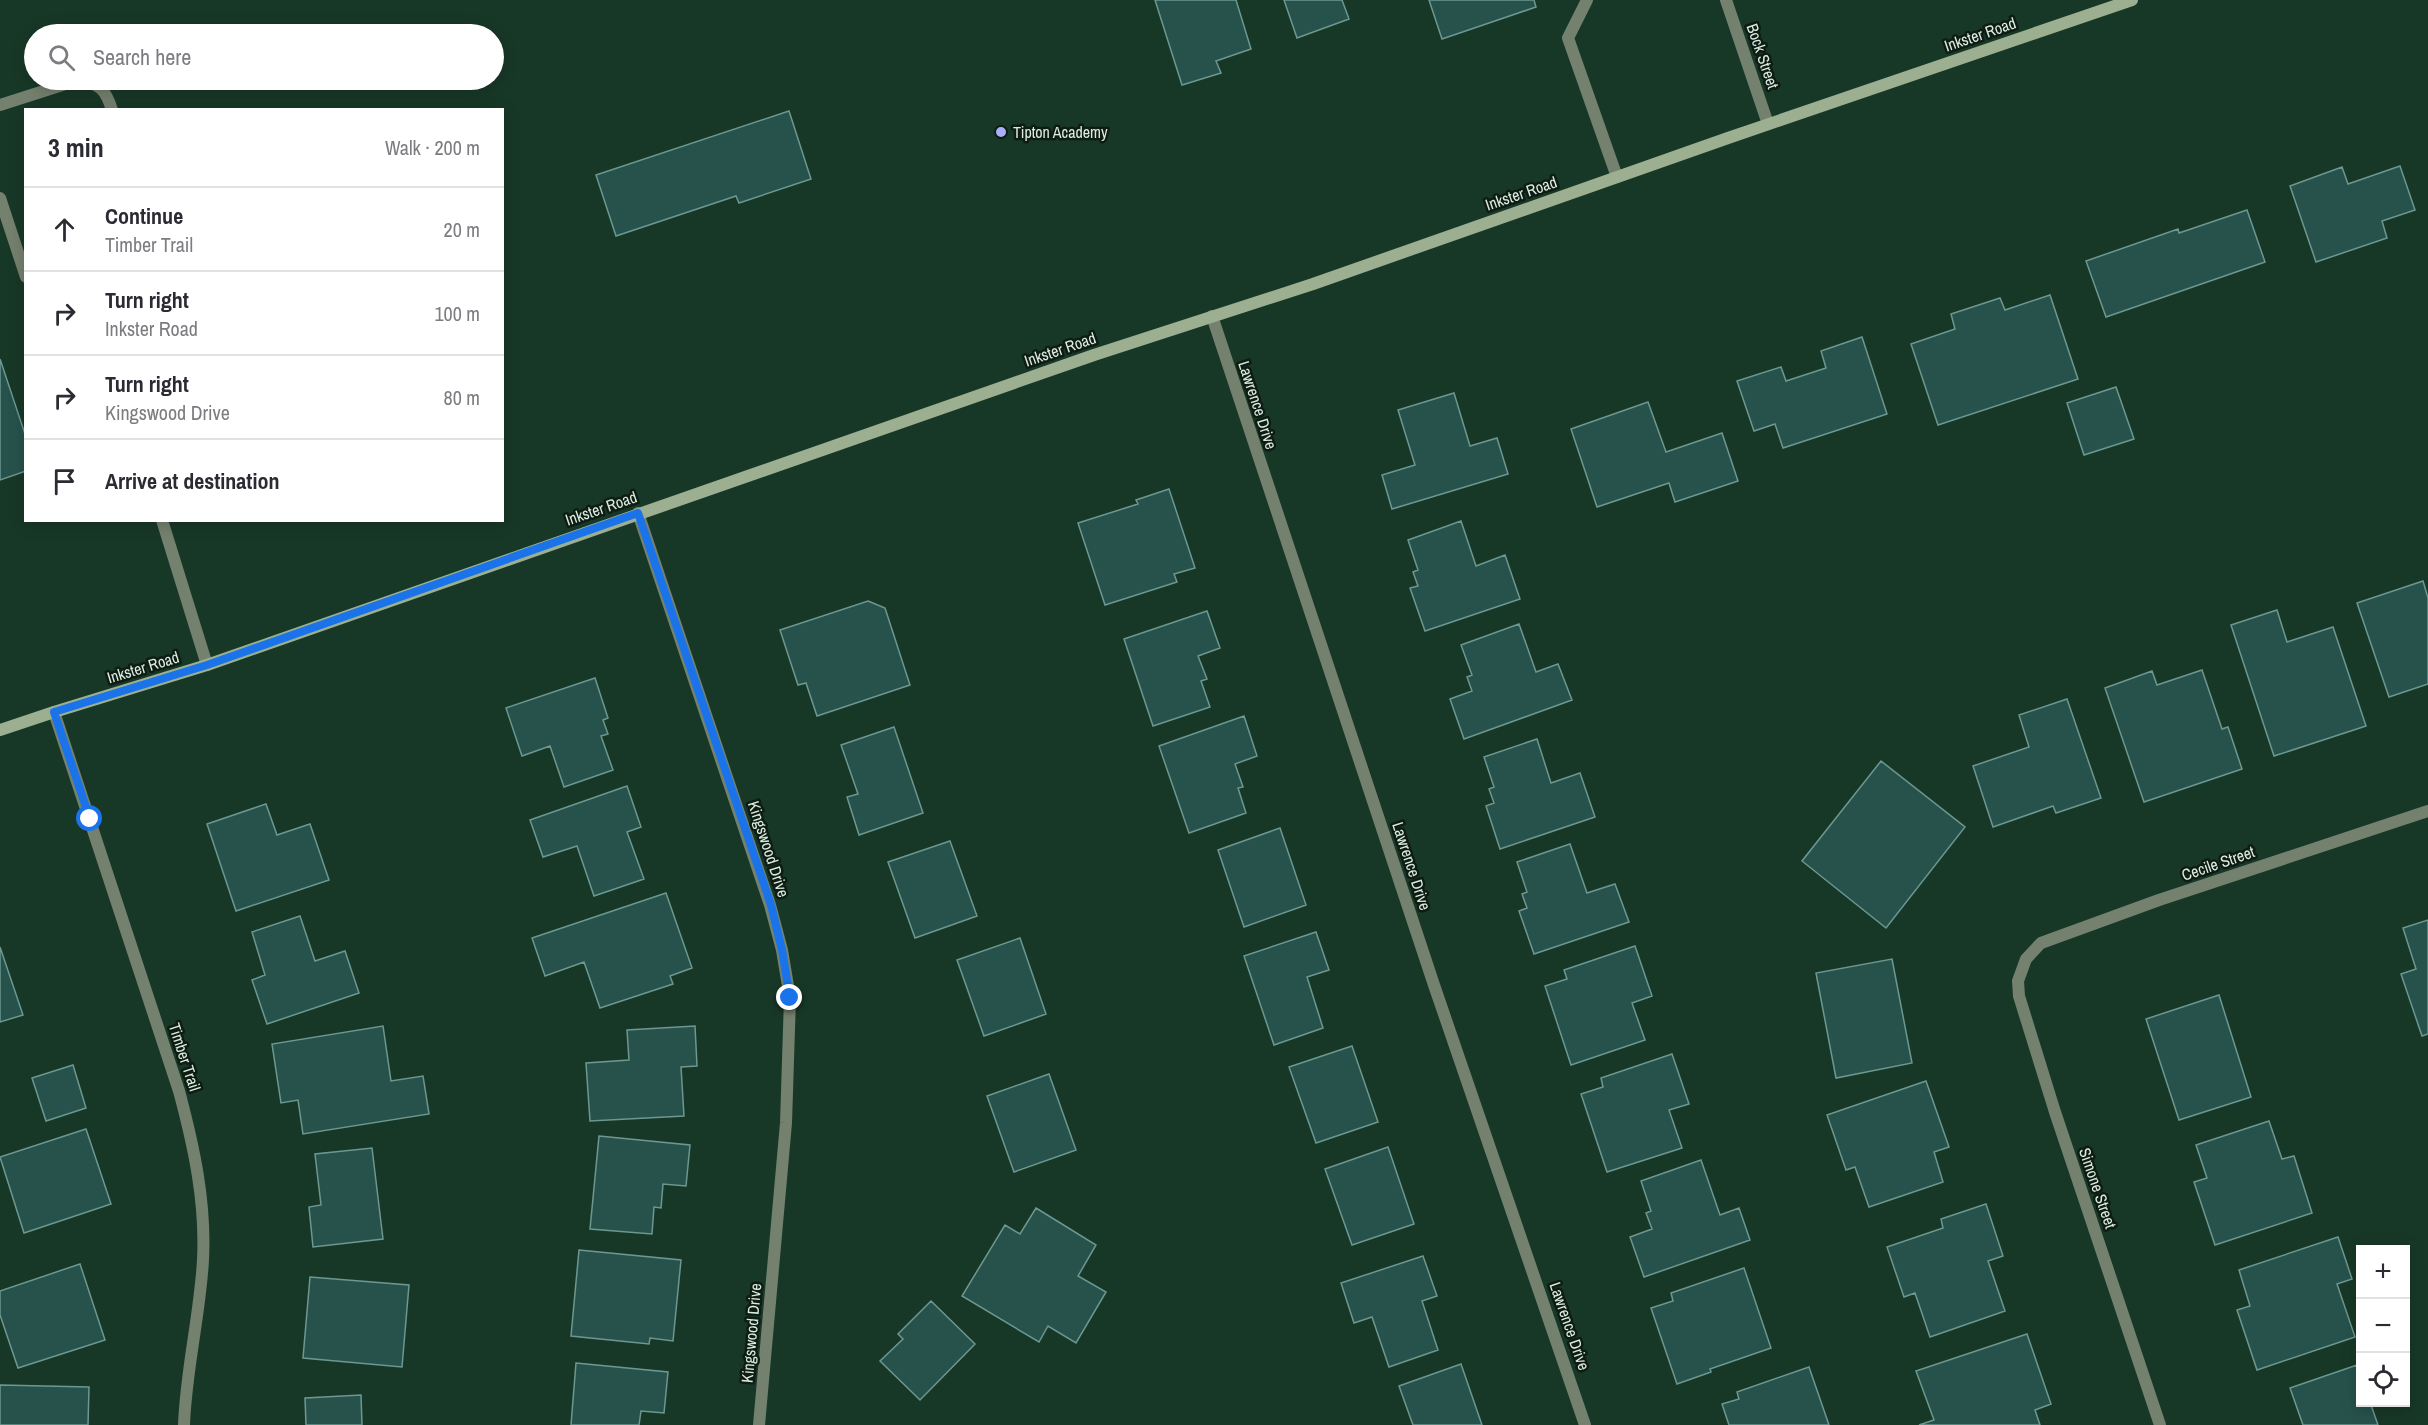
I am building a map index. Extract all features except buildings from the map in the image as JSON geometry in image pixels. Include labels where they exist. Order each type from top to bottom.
[{"type":"main road","name":"Inkster Road","points":[[0,730],[207,665],[1083,358],[1313,284],[1768,124],[2132,0]]},
{"type":"street","points":[[1587,0],[1568,38],[1617,177]]},
{"type":"street","name":"Bock Street","points":[[1726,0],[1768,124]]},
{"type":"street","points":[[0,105],[47,90]]},
{"type":"street","points":[[102,90],[108,96],[111,108]]},
{"type":"street","points":[[0,198],[24,271]]},
{"type":"street","name":"Lawrence Drive","points":[[1212,316],[1434,985],[1585,1425]]},
{"type":"street","name":"Kingswood Drive","points":[[638,513],[771,905],[790,998],[786,1124],[759,1425]]},
{"type":"street","points":[[163,522],[207,665]]},
{"type":"street","name":"Timber Trail","points":[[54,712],[179,1091],[195,1151],[201,1197],[203,1259],[185,1398],[184,1425]]},
{"type":"street","name":"Cecile Street","points":[[2026,959],[2041,943],[2170,896],[2428,811]]},
{"type":"street","name":"Simone Street","points":[[2026,959],[2018,981],[2019,996],[2055,1112],[2160,1425]]},
{"type":"place","name":"Tipton Academy","points":[[1001,132]]},
{"type":"route","points":[[90,819],[54,712],[207,665],[638,513],[771,905],[790,998]]}]
